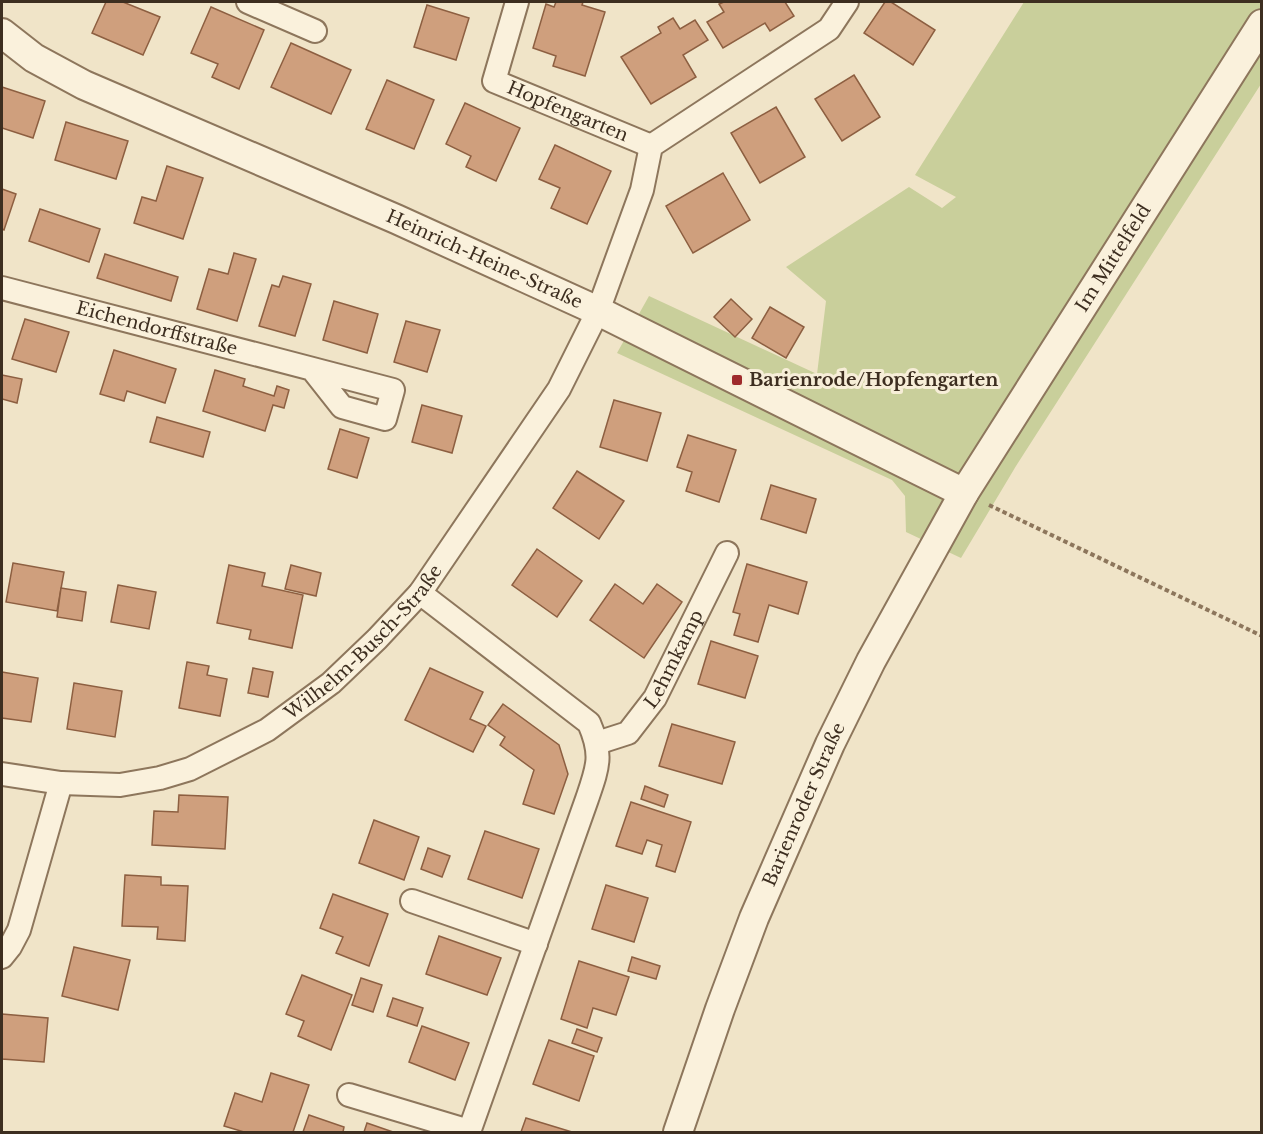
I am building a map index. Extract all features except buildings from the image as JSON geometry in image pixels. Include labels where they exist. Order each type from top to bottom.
[{"type":"street","points":[[248,2],[315,31]]},
{"type":"street","name":"Hopfengarten","points":[[518,2],[494,81],[651,146]]},
{"type":"street","name":"Hopfengarten","points":[[598,311],[642,190],[651,146],[829,29],[847,2]]},
{"type":"street","name":"Im Mittelfeld","points":[[964,493],[1262,24]]},
{"type":"street","name":"Heinrich-Heine-Straße","points":[[2,33],[34,58],[84,85],[396,219],[598,311],[964,493]]},
{"type":"street","name":"Eichendorffstraße","points":[[2,288],[312,369]]},
{"type":"street","name":"Wilhelm-Busch-Straße","points":[[2,774],[61,783],[120,785],[160,778],[190,769],[267,730],[331,683],[420,593],[559,389],[598,311]]},
{"type":"street","name":"Barienroder Straße","points":[[678,1132],[754,918],[830,744],[872,661],[964,493]]},
{"type":"street","name":"Lehmkamp","points":[[597,742],[628,733],[655,698],[727,553]]},
{"type":"street","points":[[349,1095],[469,1132],[598,766],[597,742],[589,723],[420,593]]},
{"type":"street","points":[[2,957],[19,930],[61,783]]},
{"type":"street","points":[[412,902],[536,944]]},
{"type":"path","points":[[964,493],[1262,636]]},
{"type":"green space","points":[[1024,2],[1261,2],[1261,84],[1016,466],[961,558],[906,532],[905,496],[892,480],[617,353],[649,296],[817,374],[826,301],[786,267],[909,187],[942,208],[956,197],[915,175]]},
{"type":"place","name":"Barienrode/Hopfengarten","points":[[737,380]]}]
